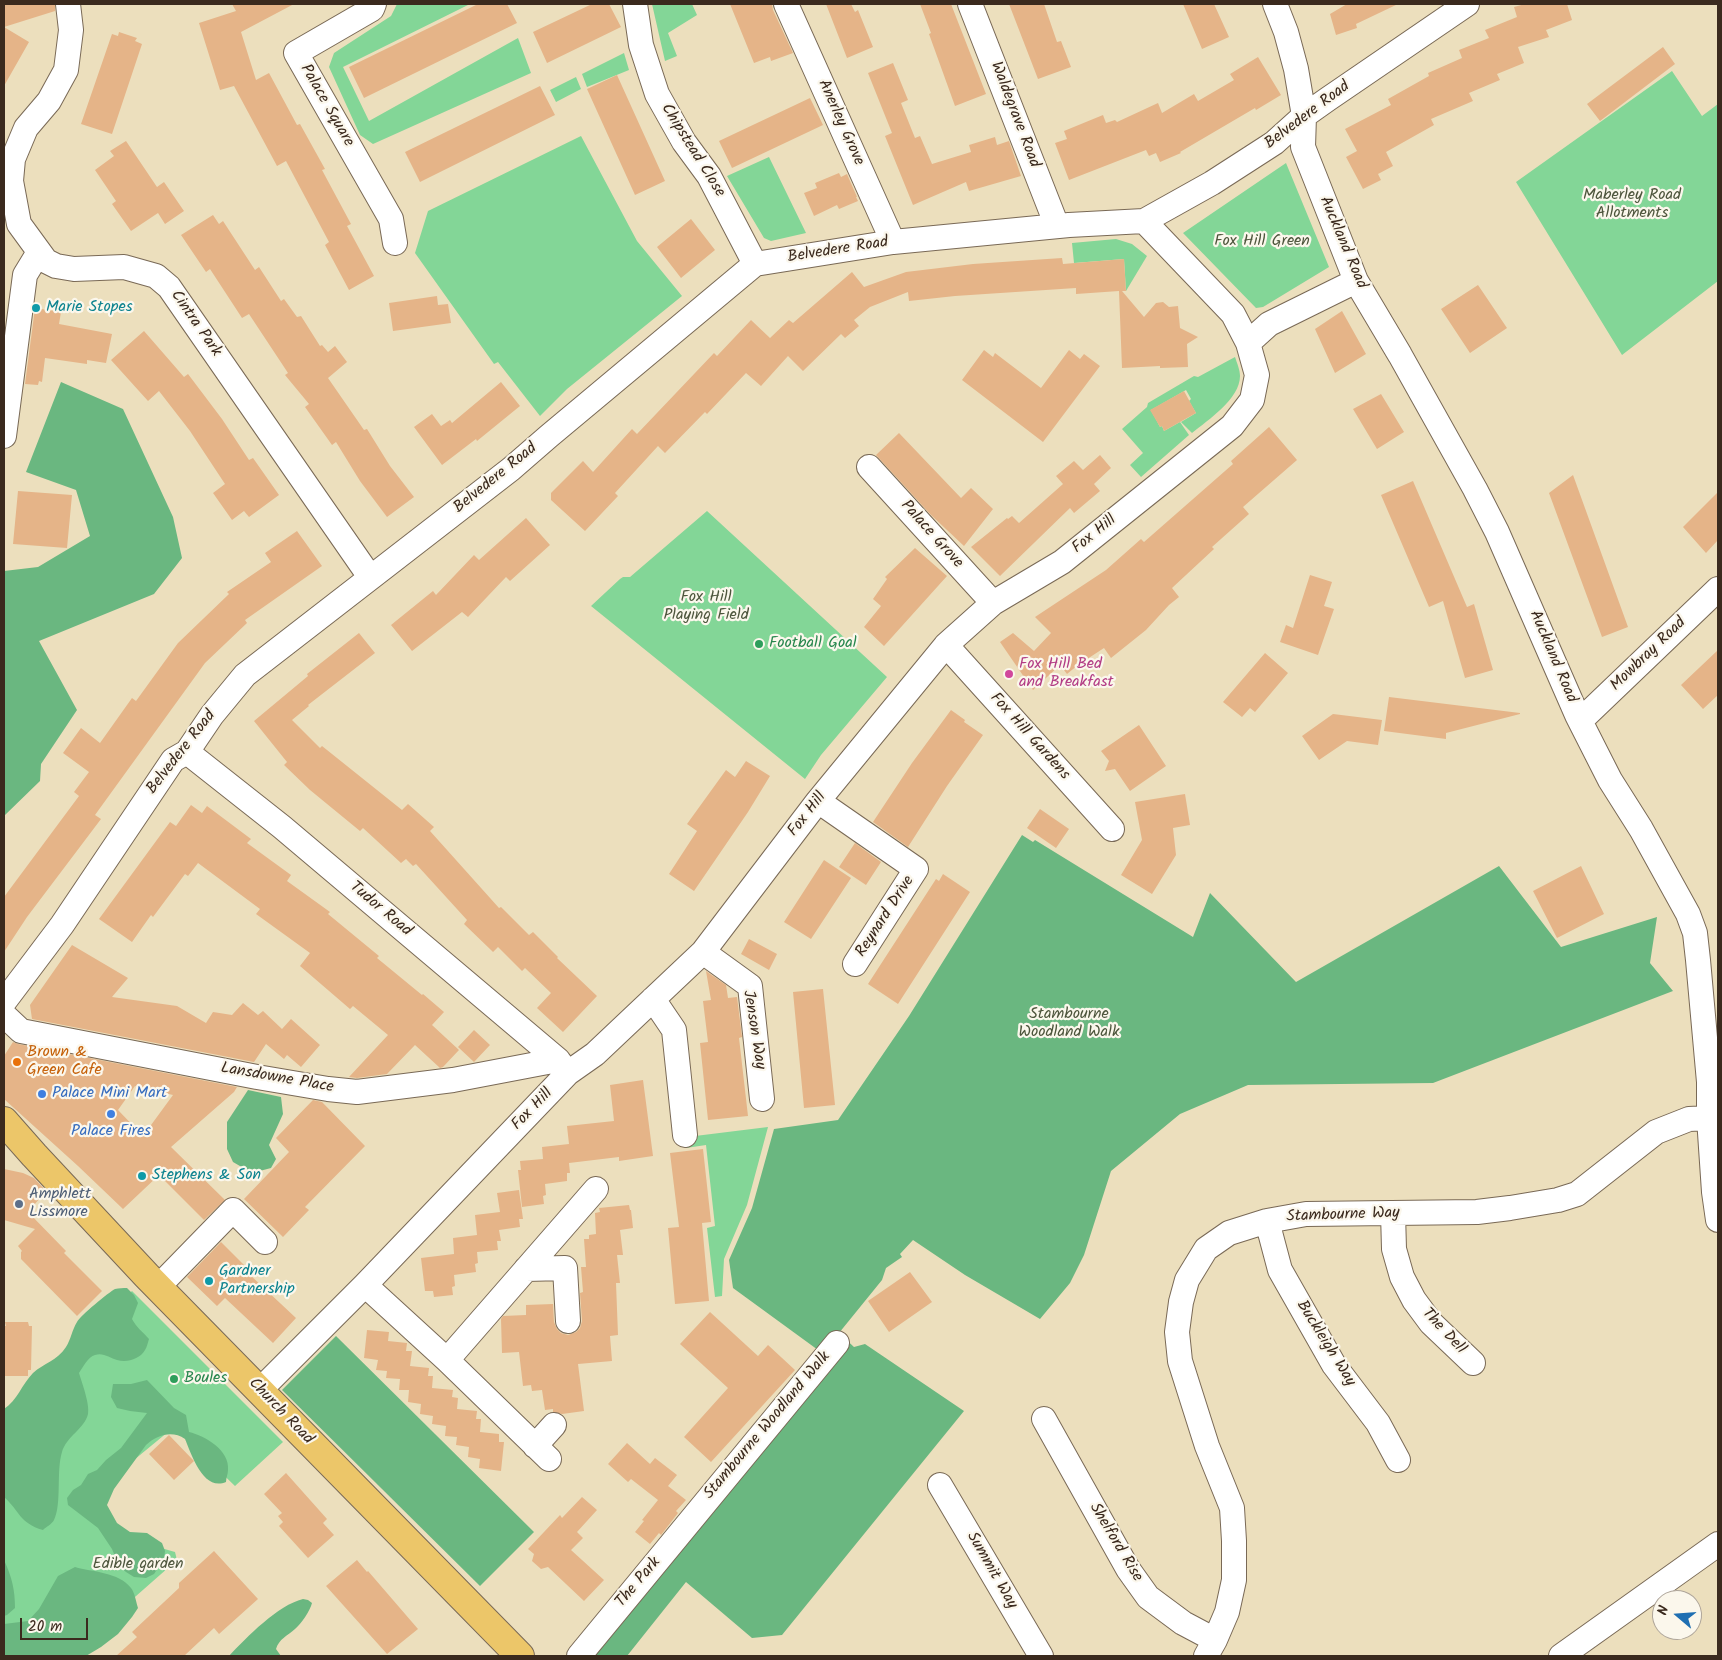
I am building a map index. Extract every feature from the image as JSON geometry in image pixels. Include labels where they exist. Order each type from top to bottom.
[{"type":"main road","name":"Church Road","points":[[4,1121],[158,1287],[260,1390],[305,1439],[520,1656]]},
{"type":"main road","points":[[4,1150],[34,1155]]},
{"type":"street","name":"Cintra Park","points":[[68,4],[70,30],[66,70],[49,101],[26,128],[14,159],[10,181],[11,230],[39,252],[46,261],[56,266],[74,268],[124,267],[156,276],[169,287],[370,578]]},
{"type":"street","name":"Palace Square","points":[[374,4],[372,9],[296,53],[391,219],[395,243]]},
{"type":"street","name":"Chipstead Close","points":[[635,4],[641,45],[657,94],[684,142],[709,176],[756,264]]},
{"type":"street","name":"Anerley Grove","points":[[786,4],[893,242]]},
{"type":"street","name":"Waldegrave Road","points":[[970,4],[1057,226]]},
{"type":"street","name":"Auckland Road","points":[[1275,4],[1286,32],[1296,69],[1304,116],[1303,147],[1356,281],[1475,489],[1497,532],[1580,721],[1610,780],[1641,829],[1679,896],[1695,932],[1709,1082],[1709,1118],[1714,1192],[1718,1220]]},
{"type":"street","name":"Belvedere Road","points":[[4,1014],[172,760],[187,752],[212,716],[245,675],[512,469],[756,264],[893,242],[1057,226],[1144,221],[1220,178],[1274,143],[1304,116],[1467,4]]},
{"type":"street","points":[[1144,221],[1233,314],[1248,343],[1269,324],[1356,281]]},
{"type":"street","points":[[4,436],[25,275],[39,252]]},
{"type":"street","name":"Fox Hill","points":[[260,1390],[365,1285],[563,1067],[595,1054],[702,952],[818,801],[946,645],[993,603],[1062,562],[1232,426],[1252,400],[1258,375],[1248,343]]},
{"type":"street","name":"Palace Grove","points":[[869,467],[993,603]]},
{"type":"street","name":"Mowbray Road","points":[[1580,721],[1718,589]]},
{"type":"street","name":"Fox Hill Gardens","points":[[946,645],[1112,830]]},
{"type":"street","name":"Tudor Road","points":[[187,752],[282,827],[563,1067]]},
{"type":"street","name":"Reynard Drive","points":[[818,801],[916,869],[855,964]]},
{"type":"street","name":"Jenson Way","points":[[702,952],[750,986],[762,1099]]},
{"type":"street","points":[[653,999],[674,1030],[685,1135]]},
{"type":"street","name":"Lansdowne Place","points":[[4,1014],[21,1031],[257,1077],[357,1092],[563,1067]]},
{"type":"street","name":"Stambourne Way","points":[[1210,1648],[1227,1612],[1234,1580],[1232,1508],[1207,1446],[1180,1361],[1177,1332],[1186,1280],[1206,1249],[1229,1233],[1267,1221],[1306,1214],[1478,1212],[1558,1200],[1577,1194],[1656,1132],[1689,1119],[1709,1118]]},
{"type":"street","points":[[446,1360],[596,1189]]},
{"type":"street","points":[[158,1287],[233,1210],[265,1242]]},
{"type":"street","name":"The Dell","points":[[1393,1213],[1394,1249],[1402,1277],[1414,1300],[1431,1324],[1473,1363]]},
{"type":"street","name":"Buckleigh Way","points":[[1267,1221],[1280,1270],[1334,1365],[1378,1423],[1398,1460]]},
{"type":"street","points":[[526,1269],[565,1268],[568,1321]]},
{"type":"street","points":[[365,1285],[542,1453],[554,1425]]},
{"type":"street","name":"Stambourne Woodland Walk","points":[[700,1510],[837,1343]]},
{"type":"street","name":"Shelford Rise","points":[[1044,1419],[1128,1569],[1148,1597],[1183,1623],[1210,1648]]},
{"type":"street","name":"Summit Way","points":[[940,1485],[1041,1656]]},
{"type":"street","name":"The Park","points":[[579,1656],[700,1510]]},
{"type":"street","points":[[1561,1656],[1714,1555]]},
{"type":"green space","points":[[397,4],[470,4],[343,67],[369,121],[518,38],[531,73],[373,144],[360,135],[329,67],[334,53],[391,16]]},
{"type":"green space","points":[[652,4],[692,4],[697,15],[668,33],[677,56],[665,61]]},
{"type":"green space","points":[[624,53],[629,70],[587,87],[582,74]]},
{"type":"green space","name":"Maberley Road Allotments","points":[[1672,71],[1702,116],[1718,104],[1718,281],[1622,355],[1516,182]]},
{"type":"green space","points":[[576,77],[581,89],[556,102],[550,90]]},
{"type":"green space","points":[[581,136],[637,241],[682,296],[567,389],[540,416],[498,362],[494,364],[415,253],[428,211]]},
{"type":"green space","points":[[769,157],[806,233],[771,241],[764,238],[727,176]]},
{"type":"green space","name":"Fox Hill Green","points":[[1286,163],[1329,267],[1263,307],[1256,308],[1183,233]]},
{"type":"green space","points":[[1116,239],[1132,244],[1147,256],[1126,291],[1124,259],[1074,263],[1072,243]]},
{"type":"green space","points":[[1235,357],[1240,376],[1239,385],[1235,393],[1222,408],[1192,433],[1181,422],[1196,413],[1189,401],[1191,399],[1186,390],[1151,410],[1164,431],[1180,422],[1189,435],[1141,477],[1130,465],[1143,453],[1122,429],[1147,407],[1148,403],[1194,376],[1198,377]]},
{"type":"green space","points":[[61,382],[123,409],[173,517],[182,558],[154,594],[39,641],[77,710],[41,764],[40,781],[4,816],[4,571],[38,567],[90,536],[76,490],[26,472]]},
{"type":"green space","name":"Fox Hill Playing Field","points":[[707,511],[887,677],[821,755],[805,779],[591,606],[620,579],[630,577]]},
{"type":"green space","name":"Stambourne Woodland Walk","points":[[1022,835],[1033,842],[1035,840],[1193,937],[1210,893],[1296,982],[1499,866],[1561,947],[1657,917],[1650,963],[1673,991],[1433,1083],[1248,1085],[1180,1114],[1111,1171],[1084,1255],[1070,1283],[1040,1319],[965,1275],[913,1240],[900,1254],[902,1257],[886,1268],[882,1280],[839,1333],[854,1347],[865,1344],[964,1411],[782,1635],[752,1638],[686,1582],[627,1656],[592,1656],[829,1358],[733,1288],[729,1260],[752,1208],[774,1129],[838,1120],[909,1016]]},
{"type":"green space","points":[[248,1090],[281,1097],[283,1114],[269,1145],[276,1159],[271,1168],[252,1173],[233,1162],[227,1149],[227,1122]]},
{"type":"green space","points":[[768,1127],[747,1205],[724,1259],[722,1296],[715,1297],[707,1228],[715,1226],[706,1145],[686,1148],[687,1137]]},
{"type":"green space","points":[[127,1288],[134,1295],[138,1303],[132,1319],[149,1339],[143,1353],[137,1358],[121,1361],[101,1354],[95,1355],[88,1360],[79,1373],[87,1399],[88,1414],[83,1424],[67,1442],[62,1452],[59,1468],[58,1505],[54,1520],[43,1530],[24,1520],[4,1497],[4,1409],[9,1406],[33,1373],[55,1359],[62,1352],[68,1344],[77,1322],[83,1315],[115,1289]]},
{"type":"green space","name":"Edible garden","points":[[132,1291],[283,1442],[235,1486],[174,1427],[89,1497],[119,1536],[175,1552],[177,1560],[94,1633],[4,1656],[4,1412]]},
{"type":"green space","points":[[336,1336],[534,1532],[480,1586],[282,1390]]},
{"type":"green space","name":"Edible garden","points":[[147,1380],[174,1408],[186,1415],[189,1432],[202,1437],[221,1450],[228,1463],[228,1470],[226,1482],[218,1484],[211,1481],[199,1470],[185,1439],[180,1436],[170,1434],[160,1436],[146,1445],[114,1489],[107,1505],[117,1523],[130,1532],[147,1533],[162,1543],[165,1551],[164,1559],[154,1574],[146,1578],[134,1577],[119,1566],[112,1549],[98,1528],[68,1505],[67,1498],[73,1490],[81,1485],[88,1474],[97,1470],[121,1448],[147,1413],[117,1408],[111,1397],[113,1384],[131,1384]]},
{"type":"green space","points":[[4,1560],[12,1584],[15,1608],[4,1616]]},
{"type":"green space","points":[[75,1567],[105,1573],[126,1583],[134,1592],[138,1608],[132,1617],[118,1634],[86,1656],[4,1656],[4,1624],[28,1621],[39,1609],[58,1576]]},
{"type":"green space","points":[[303,1599],[312,1603],[311,1606],[300,1624],[281,1640],[277,1646],[276,1649],[281,1656],[229,1656],[273,1615],[293,1602]]},
{"type":"building","points":[[4,4],[55,4],[55,11],[4,27]]},
{"type":"building","points":[[232,4],[294,4],[241,32],[256,80],[269,73],[297,125],[300,124],[325,169],[322,170],[351,224],[347,226],[374,276],[349,290],[325,245],[329,242],[286,161],[277,166],[234,86],[220,90],[199,23],[236,11]]},
{"type":"building","points":[[478,4],[507,4],[517,23],[364,98],[349,67]]},
{"type":"building","points":[[592,4],[609,4],[621,27],[547,63],[533,32]]},
{"type":"building","points":[[730,4],[772,4],[793,53],[771,61],[770,57],[754,63]]},
{"type":"building","points":[[826,4],[851,4],[855,12],[858,10],[873,47],[847,58]]},
{"type":"building","points":[[920,4],[951,4],[986,94],[955,106]]},
{"type":"building","points":[[1009,4],[1044,4],[1057,42],[1061,41],[1071,67],[1038,79]]},
{"type":"building","points":[[1183,4],[1214,4],[1229,37],[1202,49]]},
{"type":"building","points":[[1347,4],[1398,4],[1356,24],[1357,28],[1336,35],[1330,14]]},
{"type":"building","points":[[1525,4],[1567,4],[1572,20],[1546,30],[1549,37],[1518,47],[1524,63],[1497,74],[1500,80],[1469,93],[1473,101],[1431,119],[1434,125],[1386,152],[1393,166],[1378,174],[1381,180],[1363,189],[1346,157],[1357,151],[1345,129],[1391,105],[1388,99],[1429,76],[1428,73],[1462,58],[1459,50],[1489,38],[1485,30],[1517,17],[1514,7]]},
{"type":"building","points":[[4,27],[29,42],[4,86]]},
{"type":"building","points":[[119,32],[137,38],[135,41],[142,44],[112,134],[81,124],[112,34],[118,36]]},
{"type":"building","points":[[1663,47],[1675,64],[1600,121],[1587,104]]},
{"type":"building","points":[[1258,57],[1281,95],[1256,110],[1255,108],[1181,153],[1160,162],[1156,153],[1149,156],[1146,150],[1069,180],[1055,143],[1067,139],[1064,131],[1103,115],[1106,123],[1115,120],[1117,122],[1158,103],[1162,113],[1194,94],[1198,101],[1234,80],[1230,74]]},
{"type":"building","points":[[893,63],[908,100],[901,103],[915,138],[920,136],[932,164],[971,152],[969,145],[995,137],[997,145],[1009,141],[1021,176],[969,191],[966,182],[913,205],[885,136],[892,133],[868,73]]},
{"type":"building","points":[[617,75],[665,181],[635,195],[587,89]]},
{"type":"building","points":[[540,86],[555,115],[420,182],[405,152]]},
{"type":"building","points":[[810,98],[823,125],[732,168],[719,141]]},
{"type":"building","points":[[126,141],[157,187],[164,182],[184,211],[165,224],[158,213],[131,231],[112,204],[116,201],[95,170],[114,156],[110,151]]},
{"type":"building","points":[[839,173],[841,177],[847,174],[858,201],[839,209],[837,205],[814,216],[804,193],[817,188],[815,183]]},
{"type":"building","points":[[213,215],[219,224],[223,221],[255,270],[259,267],[281,301],[284,299],[297,317],[301,316],[320,346],[322,345],[328,352],[335,346],[347,362],[328,378],[364,430],[367,429],[390,466],[414,497],[387,517],[360,481],[336,442],[332,445],[305,407],[309,404],[285,375],[288,373],[249,314],[242,318],[210,269],[206,272],[181,235]]},
{"type":"building","points":[[691,219],[715,250],[681,278],[657,247]]},
{"type":"building","points":[[1062,258],[1063,264],[1124,259],[1126,291],[1122,291],[1144,317],[1156,303],[1163,302],[1169,307],[1178,306],[1180,328],[1198,337],[1187,344],[1188,367],[1122,368],[1119,291],[1076,294],[1076,288],[909,301],[908,292],[870,307],[854,320],[859,326],[845,338],[841,334],[803,371],[788,356],[761,386],[746,373],[707,414],[705,412],[665,453],[658,446],[615,493],[618,496],[585,531],[551,500],[551,493],[583,461],[593,472],[632,429],[637,434],[714,353],[717,356],[751,320],[770,338],[789,320],[793,323],[852,272],[864,287],[906,272],[973,264]]},
{"type":"building","points":[[1478,285],[1507,328],[1470,353],[1441,309]]},
{"type":"building","points":[[437,296],[438,305],[448,304],[451,323],[393,331],[389,303]]},
{"type":"building","points":[[35,308],[61,312],[59,324],[112,334],[106,363],[87,360],[87,364],[45,358],[42,382],[39,381],[38,385],[25,384]]},
{"type":"building","points":[[1342,311],[1366,354],[1335,373],[1315,329]]},
{"type":"building","points":[[144,331],[184,377],[188,374],[222,419],[249,460],[253,458],[279,495],[249,517],[244,511],[232,520],[213,493],[225,484],[190,431],[159,391],[148,401],[111,360]]},
{"type":"building","points":[[984,350],[993,357],[995,353],[1041,388],[1069,350],[1080,359],[1084,354],[1100,366],[1043,442],[962,380]]},
{"type":"building","points":[[501,382],[520,406],[477,441],[476,439],[442,465],[414,427],[432,414],[441,426],[450,420],[452,423]]},
{"type":"building","points":[[1184,391],[1196,413],[1164,431],[1150,410]]},
{"type":"building","points":[[1381,394],[1404,432],[1377,449],[1353,409]]},
{"type":"building","points":[[1269,427],[1297,460],[1243,507],[1249,514],[1212,547],[1214,549],[1172,588],[1179,597],[1146,630],[1111,658],[1104,648],[1067,674],[1060,665],[1033,690],[1000,642],[1013,633],[1034,651],[1051,633],[1035,617],[1106,570],[1141,539],[1144,542],[1233,464],[1231,461]]},
{"type":"building","points":[[899,433],[961,498],[971,488],[993,509],[964,546],[931,515],[876,455]]},
{"type":"building","points":[[1100,455],[1111,468],[1094,484],[1100,491],[1074,513],[1070,508],[1000,576],[971,547],[1007,518],[1012,516],[1019,523],[1063,484],[1056,476],[1074,461],[1083,470]]},
{"type":"building","points":[[1573,475],[1628,627],[1602,637],[1549,493]]},
{"type":"building","points":[[1413,481],[1467,607],[1474,604],[1493,670],[1465,678],[1443,601],[1429,607],[1381,495]]},
{"type":"building","points":[[18,491],[72,495],[67,548],[13,544]]},
{"type":"building","points":[[1718,492],[1718,540],[1706,553],[1683,527]]},
{"type":"building","points":[[526,518],[550,545],[510,581],[506,577],[468,617],[462,612],[412,651],[391,625],[433,591],[436,595],[474,555],[479,560]]},
{"type":"building","points":[[297,531],[322,566],[245,620],[247,623],[205,663],[95,815],[101,819],[27,917],[4,952],[4,897],[79,796],[74,792],[89,772],[63,753],[81,728],[100,743],[132,698],[136,701],[178,643],[229,594],[227,592],[271,562],[265,553]]},
{"type":"building","points":[[915,548],[947,576],[884,646],[864,627],[881,606],[873,599],[887,579],[885,577]]},
{"type":"building","points":[[1310,575],[1332,582],[1324,606],[1334,609],[1318,655],[1280,642],[1286,625],[1293,628]]},
{"type":"building","points":[[359,633],[375,653],[308,705],[292,720],[320,748],[322,746],[402,810],[408,804],[434,827],[430,831],[499,908],[501,907],[529,935],[533,932],[597,996],[563,1032],[537,1008],[551,993],[525,968],[522,971],[498,947],[493,952],[464,924],[467,920],[416,864],[413,866],[406,859],[401,863],[363,828],[360,831],[310,790],[284,765],[287,762],[254,721],[308,676],[307,674]]},
{"type":"building","points":[[1718,650],[1718,695],[1703,709],[1681,685]]},
{"type":"building","points":[[1265,653],[1288,673],[1255,712],[1250,708],[1242,717],[1223,702]]},
{"type":"building","points":[[1389,697],[1520,714],[1446,733],[1446,739],[1384,731]]},
{"type":"building","points":[[951,710],[983,735],[947,786],[908,847],[873,822],[912,763]]},
{"type":"building","points":[[1333,714],[1382,720],[1378,745],[1347,741],[1319,760],[1302,736]]},
{"type":"building","points":[[1139,725],[1166,766],[1130,791],[1115,769],[1105,771],[1109,761],[1101,751]]},
{"type":"building","points":[[746,761],[770,776],[694,891],[669,874],[697,831],[687,824],[726,770],[735,777]]},
{"type":"building","points":[[1185,794],[1190,825],[1173,828],[1176,855],[1152,894],[1121,875],[1142,840],[1135,802]]},
{"type":"building","points":[[191,805],[202,813],[207,806],[251,839],[247,843],[291,875],[287,881],[330,912],[328,914],[379,956],[377,958],[444,1012],[432,1025],[459,1050],[443,1067],[440,1068],[415,1045],[387,1074],[357,1078],[349,1077],[388,1035],[353,1006],[350,1009],[300,966],[310,953],[256,914],[260,909],[198,863],[188,876],[185,874],[153,917],[151,915],[132,942],[99,919],[170,822],[176,826]]},
{"type":"building","points":[[1040,809],[1069,829],[1056,848],[1027,828]]},
{"type":"building","points":[[855,843],[881,862],[866,885],[839,867]]},
{"type":"building","points":[[824,860],[851,878],[811,939],[784,922]]},
{"type":"building","points":[[1581,866],[1604,914],[1557,938],[1533,891]]},
{"type":"building","points":[[943,874],[970,892],[898,1004],[868,984],[936,879],[939,881]]},
{"type":"building","points":[[749,939],[777,954],[769,970],[741,954]]},
{"type":"building","points":[[72,945],[128,978],[112,997],[177,1006],[206,1023],[213,1012],[232,1015],[243,1003],[258,1015],[263,1011],[282,1029],[291,1019],[320,1045],[301,1067],[287,1055],[284,1059],[266,1044],[254,1062],[32,1019],[30,1005]]},
{"type":"building","points":[[706,971],[726,985],[728,998],[737,997],[742,1037],[739,1038],[748,1116],[708,1120],[700,1043],[708,1042],[703,1001],[711,1000]]},
{"type":"building","points":[[823,989],[835,1105],[804,1108],[793,992]]},
{"type":"building","points":[[474,1030],[490,1045],[474,1062],[458,1047]]},
{"type":"building","points":[[13,1042],[237,1087],[234,1092],[171,1147],[225,1200],[204,1220],[159,1175],[123,1209],[4,1099],[4,1056]],"holes":[[[135,1086],[173,1095],[143,1136],[118,1110]]]},
{"type":"building","points":[[643,1080],[653,1156],[619,1161],[619,1157],[569,1163],[570,1173],[567,1173],[567,1181],[545,1184],[546,1195],[543,1196],[544,1204],[522,1207],[518,1170],[521,1170],[520,1161],[543,1159],[542,1147],[569,1144],[567,1126],[614,1121],[610,1085]]},
{"type":"building","points":[[313,1100],[322,1102],[365,1146],[305,1207],[309,1210],[283,1237],[244,1199],[289,1152],[276,1138]]},
{"type":"building","points":[[703,1149],[711,1222],[702,1223],[709,1301],[675,1304],[668,1228],[679,1227],[670,1153]]},
{"type":"building","points":[[4,1169],[23,1173],[34,1178],[46,1191],[28,1212],[66,1251],[64,1253],[102,1291],[77,1316],[21,1259],[22,1251],[18,1246],[35,1229],[4,1220]]},
{"type":"building","points":[[519,1190],[523,1219],[519,1219],[520,1227],[499,1230],[501,1241],[497,1241],[498,1250],[477,1252],[478,1263],[475,1264],[476,1272],[454,1275],[455,1286],[452,1287],[453,1295],[434,1297],[433,1291],[425,1291],[421,1258],[454,1254],[453,1238],[477,1235],[475,1215],[500,1212],[497,1193]]},
{"type":"building","points":[[629,1205],[633,1228],[620,1230],[623,1255],[617,1255],[620,1283],[616,1283],[618,1335],[610,1336],[612,1361],[578,1364],[584,1411],[562,1414],[553,1412],[553,1409],[545,1410],[542,1390],[532,1391],[531,1385],[523,1386],[519,1352],[502,1353],[501,1319],[503,1316],[526,1315],[526,1305],[553,1304],[554,1322],[557,1329],[561,1333],[568,1335],[576,1332],[580,1328],[582,1321],[580,1293],[583,1292],[581,1267],[586,1267],[584,1239],[589,1239],[589,1235],[596,1234],[595,1213],[600,1212],[599,1208]]},
{"type":"building","points":[[221,1242],[251,1272],[249,1274],[296,1318],[273,1343],[225,1298],[217,1306],[187,1277]]},
{"type":"building","points":[[910,1272],[932,1302],[889,1332],[868,1301]]},
{"type":"building","points":[[710,1312],[758,1356],[768,1345],[795,1370],[711,1462],[684,1437],[728,1388],[680,1344]]},
{"type":"building","points":[[5,1322],[28,1322],[29,1326],[32,1326],[31,1370],[28,1370],[28,1376],[5,1376]]},
{"type":"building","points":[[367,1330],[389,1332],[388,1341],[407,1343],[406,1351],[412,1351],[410,1366],[429,1368],[428,1376],[433,1376],[432,1388],[453,1390],[452,1397],[458,1398],[457,1409],[477,1411],[476,1419],[481,1419],[480,1432],[499,1434],[499,1442],[504,1442],[501,1471],[479,1468],[480,1459],[468,1457],[469,1447],[456,1445],[457,1437],[445,1436],[446,1426],[432,1424],[433,1416],[420,1414],[421,1404],[408,1402],[409,1390],[399,1390],[400,1379],[386,1378],[387,1371],[376,1370],[378,1360],[364,1358]]},
{"type":"building","points":[[169,1435],[194,1461],[174,1480],[149,1454]]},
{"type":"building","points":[[627,1443],[650,1464],[655,1458],[677,1475],[668,1486],[686,1500],[676,1511],[678,1513],[661,1535],[659,1533],[650,1544],[635,1532],[658,1500],[631,1479],[628,1482],[608,1464]]},
{"type":"building","points":[[286,1473],[327,1519],[323,1523],[334,1535],[308,1558],[279,1526],[283,1522],[278,1516],[282,1513],[264,1494]]},
{"type":"building","points":[[582,1497],[597,1510],[577,1532],[583,1538],[571,1550],[604,1580],[584,1601],[548,1567],[541,1569],[532,1561],[534,1554],[528,1549],[560,1515],[562,1518]]},
{"type":"building","points":[[214,1551],[258,1599],[219,1634],[214,1628],[184,1656],[116,1656],[137,1637],[132,1632],[179,1588],[179,1583]]},
{"type":"building","points":[[357,1560],[418,1629],[387,1654],[326,1586]]},
{"type":"place","name":"Marie Stopes","points":[[36,308]]},
{"type":"place","name":"Football Goal","points":[[759,644]]},
{"type":"place","name":"Fox Hill Bed and Breakfast","points":[[1009,674]]},
{"type":"place","name":"Brown & Green Cafe","points":[[17,1062]]},
{"type":"place","name":"Palace Mini Mart","points":[[42,1094]]},
{"type":"place","name":"Palace Fires","points":[[111,1114]]},
{"type":"place","name":"Stephens & Son","points":[[142,1176]]},
{"type":"place","name":"Amphlett Lissmore","points":[[19,1204]]},
{"type":"place","name":"Gardner Partnership","points":[[209,1281]]},
{"type":"place","name":"Boules","points":[[174,1379]]}]
